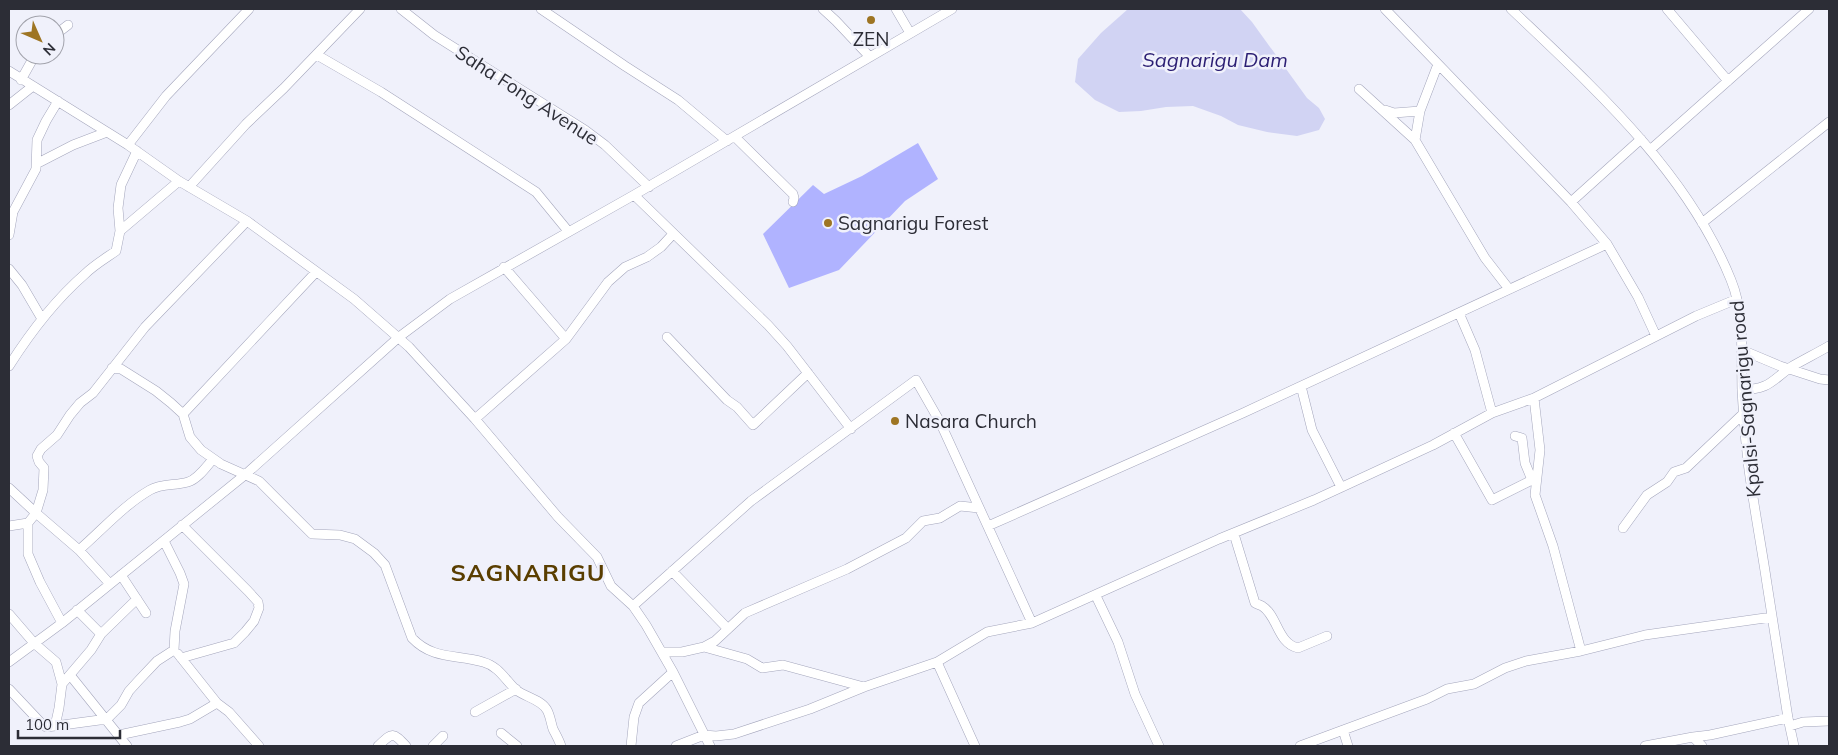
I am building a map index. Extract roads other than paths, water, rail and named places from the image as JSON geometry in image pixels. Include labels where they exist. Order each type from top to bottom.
[{"type":"street","points":[[128,144],[170,92],[249,9]]},
{"type":"street","points":[[189,187],[246,124],[317,55],[360,9]]},
{"type":"street","name":"Saha Fong Avenue","points":[[401,9],[434,35],[586,130],[606,145],[649,187]]},
{"type":"street","points":[[541,9],[678,100],[731,139],[793,194],[793,202]]},
{"type":"street","points":[[823,9],[870,57]]},
{"type":"street","points":[[896,9],[910,33]]},
{"type":"street","points":[[9,662],[62,623],[246,474],[399,337],[450,299],[649,187],[952,9]]},
{"type":"street","points":[[1385,9],[1572,202],[1607,244],[1638,297],[1656,336]]},
{"type":"street","name":"Kpalsi-Sagnarigu road","points":[[1511,9],[1641,139],[1674,180],[1702,223],[1724,264],[1737,299],[1742,350],[1742,390],[1748,462],[1794,746]]},
{"type":"street","points":[[1667,9],[1728,81]]},
{"type":"street","points":[[1650,150],[1809,9]]},
{"type":"street","points":[[317,55],[381,92],[536,192],[568,231]]},
{"type":"street","points":[[1416,140],[1424,97],[1438,64]]},
{"type":"street","points":[[21,80],[29,65]]},
{"type":"street","points":[[9,71],[128,144],[179,181],[247,221],[365,307],[399,337],[475,419],[558,518],[597,557],[611,586],[633,606],[662,652],[710,746]]},
{"type":"street","points":[[9,105],[32,86]]},
{"type":"street","points":[[1359,89],[1416,140],[1485,258],[1509,289]]},
{"type":"street","points":[[9,235],[12,217],[19,199],[34,176],[38,163],[37,140],[58,101]]},
{"type":"street","points":[[1380,108],[1394,114],[1420,111]]},
{"type":"street","points":[[1702,223],[1829,122]]},
{"type":"street","points":[[38,163],[73,145],[107,132]]},
{"type":"street","points":[[1572,202],[1641,139]]},
{"type":"street","points":[[9,366],[24,341],[42,319],[85,273],[116,251],[120,230],[118,208],[121,185],[137,150]]},
{"type":"street","points":[[120,230],[179,181]]},
{"type":"street","points":[[634,195],[768,325],[851,429]]},
{"type":"street","points":[[9,199],[19,199]]},
{"type":"street","points":[[62,623],[31,562],[27,545],[28,524],[36,513],[45,480],[44,468],[37,456],[41,449],[57,435],[80,403],[93,393],[145,327],[247,221]]},
{"type":"street","points":[[475,419],[566,339],[608,282],[625,267],[661,248],[673,234]]},
{"type":"street","points":[[988,526],[1301,386],[1607,244]]},
{"type":"street","points":[[504,267],[566,339]]},
{"type":"street","points":[[9,269],[22,284],[42,319]]},
{"type":"street","points":[[183,414],[316,272]]},
{"type":"street","points":[[676,746],[704,734],[716,736],[734,734],[817,707],[864,687],[937,662],[987,632],[1032,623],[1433,445],[1492,413],[1534,398],[1703,312],[1737,299]]},
{"type":"street","points":[[1459,313],[1474,350],[1492,413]]},
{"type":"street","points":[[667,337],[753,425],[808,373]]},
{"type":"street","points":[[1742,390],[1754,390],[1766,386],[1789,369],[1829,346]]},
{"type":"street","points":[[1742,350],[1789,369],[1829,380]]},
{"type":"street","points":[[112,368],[121,369],[156,391],[183,414],[190,437],[202,450],[213,459],[259,481],[312,534],[340,535],[355,538],[374,553],[385,565],[412,638],[430,652],[486,662],[495,667],[516,689],[547,709],[561,746]]},
{"type":"street","points":[[633,606],[751,501],[916,380],[940,422],[1032,623]]},
{"type":"street","points":[[1301,386],[1312,430],[1341,487]]},
{"type":"street","points":[[1534,398],[1540,450],[1535,495],[1553,546],[1581,651]]},
{"type":"street","points":[[1623,528],[1647,495],[1666,482],[1674,472],[1686,468],[1744,413]]},
{"type":"street","points":[[1454,434],[1492,500],[1532,480],[1525,463],[1522,438],[1515,436]]},
{"type":"street","points":[[79,550],[133,501],[148,491],[163,485],[193,480],[213,459]]},
{"type":"street","points":[[9,488],[79,550],[110,584]]},
{"type":"street","points":[[662,652],[688,651],[704,647],[715,641],[745,613],[847,569],[906,538],[923,521],[940,518],[960,506],[979,508]]},
{"type":"street","points":[[9,526],[28,524]]},
{"type":"street","points":[[181,658],[234,643],[254,621],[259,608],[258,602],[248,591],[182,526]]},
{"type":"street","points":[[1234,534],[1255,603],[1264,608],[1286,642],[1298,648],[1328,636]]},
{"type":"street","points":[[164,541],[184,584],[174,650],[217,703],[229,712],[259,746]]},
{"type":"street","points":[[672,571],[728,629]]},
{"type":"street","points":[[121,575],[146,613]]},
{"type":"street","points":[[1096,596],[1118,642],[1135,694],[1159,746]]},
{"type":"street","points":[[62,684],[91,650],[101,634],[137,599]]},
{"type":"street","points":[[77,610],[101,634]]},
{"type":"street","points":[[9,614],[34,643],[56,662],[62,684],[55,726]]},
{"type":"street","points":[[1300,746],[1427,699],[1447,689],[1474,684],[1505,668],[1540,658],[1581,651],[1645,635],[1772,617]]},
{"type":"street","points":[[704,647],[747,659],[762,668],[783,665],[864,687]]},
{"type":"street","points":[[9,689],[46,727],[107,720],[121,705],[129,691],[157,661],[174,650]]},
{"type":"street","points":[[937,662],[974,746]]},
{"type":"street","points":[[631,746],[634,718],[639,703],[673,672]]},
{"type":"street","points":[[70,674],[126,746]]},
{"type":"street","points":[[474,712],[516,689]]},
{"type":"street","points":[[119,735],[190,719],[217,703]]},
{"type":"street","points":[[1645,746],[1789,722],[1829,721]]},
{"type":"street","points":[[1343,730],[1348,746]]},
{"type":"street","points":[[501,733],[517,746]]},
{"type":"street","points":[[378,746],[393,734],[406,746]]},
{"type":"street","points":[[1693,737],[1703,746],[1710,735]]},
{"type":"street","points":[[433,746],[443,736]]},
{"type":"water","name":"Sagnarigu Dam","points":[[1128,9],[1240,9],[1252,22],[1307,98],[1319,108],[1325,119],[1319,130],[1297,136],[1267,132],[1238,125],[1221,116],[1193,106],[1119,112],[1095,100],[1075,82],[1078,59],[1101,33]]},
{"type":"place","name":"ZEN","points":[[871,20]]},
{"type":"place","name":"Sagnarigu Forest","points":[[828,223]]},
{"type":"place","name":"Nasara Church","points":[[895,421]]},
{"type":"district","name":"SAGNARIGU","points":[[528,573]]}]
